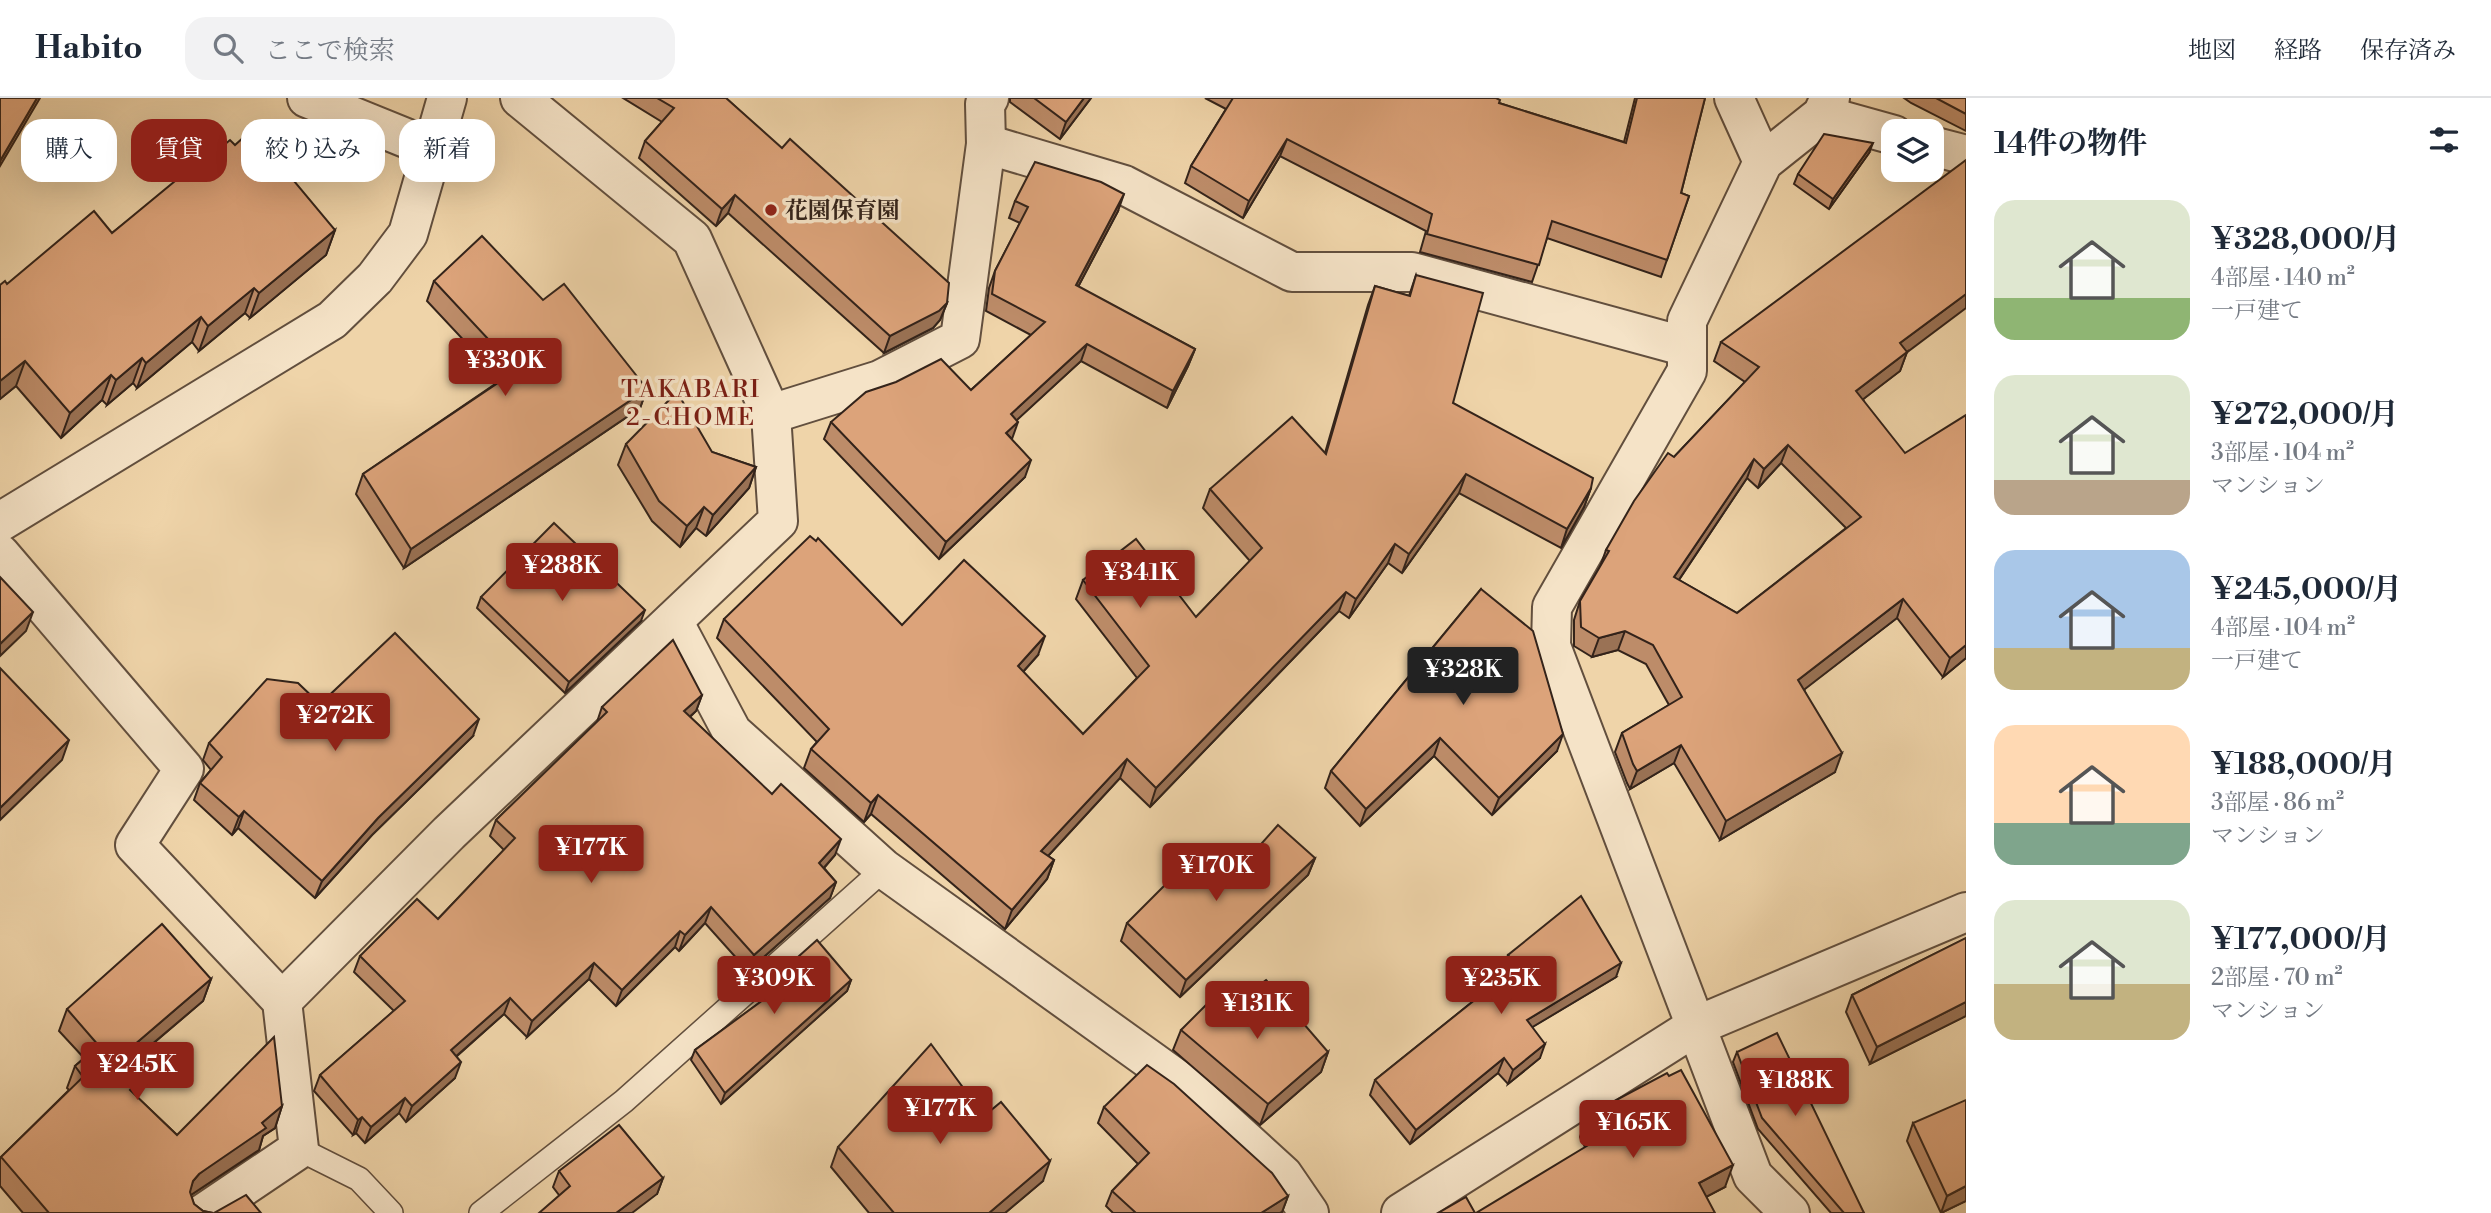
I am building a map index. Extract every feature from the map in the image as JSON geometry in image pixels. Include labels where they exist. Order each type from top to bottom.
[{"type":"street","points":[[307,98],[399,135]]},
{"type":"street","points":[[441,119],[447,98]]},
{"type":"street","points":[[282,1001],[449,833],[778,521],[771,414],[692,239],[520,98]]},
{"type":"street","points":[[771,414],[880,380],[960,340],[986,144],[985,104],[989,98]]},
{"type":"street","points":[[1734,98],[1763,162]]},
{"type":"street","points":[[1790,1213],[1753,1175],[1550,646],[1552,607],[1687,371],[1687,321],[1763,162],[1826,106],[1881,129]]},
{"type":"street","points":[[986,144],[1124,185],[1292,272],[1412,272],[1687,347]]},
{"type":"street","points":[[1944,149],[1966,155]]},
{"type":"street","points":[[0,522],[332,320],[375,278],[408,234],[423,182]]},
{"type":"street","points":[[0,554],[184,769],[135,845],[282,1001],[299,1149],[204,1213]]},
{"type":"street","points":[[673,621],[732,732],[884,869],[1182,1083],[1283,1175],[1309,1213]]},
{"type":"street","points":[[1401,1213],[1696,1026],[1966,912]]},
{"type":"lane","points":[[481,1213],[624,1101],[884,869]]},
{"type":"lane","points":[[299,1149],[359,1179],[391,1213]]},
{"type":"building","points":[[0,98],[37,98],[25,119],[21,119],[21,125],[0,161]]},
{"type":"building","points":[[657,98],[726,98],[782,148],[790,139],[949,283],[947,303],[939,311],[890,336],[735,195],[722,209],[645,141],[674,108]]},
{"type":"building","points":[[1034,98],[1084,98],[1066,122]]},
{"type":"building","points":[[1233,98],[1496,98],[1500,100],[1499,103],[1626,143],[1637,98],[1705,98],[1681,193],[1689,196],[1667,260],[1552,221],[1539,265],[1427,234],[1432,214],[1287,139],[1249,201],[1191,166]]},
{"type":"building","points":[[1936,98],[1966,98],[1966,114]]},
{"type":"building","points":[[1824,134],[1873,143],[1833,199],[1798,174]]},
{"type":"building","points":[[230,140],[235,145],[241,140],[241,182],[295,182],[335,230],[259,293],[254,288],[208,326],[201,317],[146,363],[142,358],[116,380],[111,375],[70,413],[25,361],[0,381],[0,285],[5,281],[7,284],[94,211],[112,233],[174,182],[227,182],[227,143]]},
{"type":"building","points":[[1966,160],[1966,294],[1900,343],[1907,352],[1856,391],[1905,453],[1966,415],[1966,645],[1950,658],[1903,599],[1798,680],[1842,753],[1726,821],[1681,745],[1637,771],[1622,733],[1682,697],[1653,645],[1625,631],[1599,638],[1581,627],[1580,601],[1634,501],[1668,453],[1674,457],[1759,367],[1721,342],[1936,182],[1944,182],[1944,176]],"holes":[[[1788,445],[1861,517],[1737,613],[1674,577],[1754,459],[1764,469]]]},
{"type":"building","points":[[1035,162],[1101,182],[1124,194],[1076,285],[1195,349],[1173,391],[1087,344],[1011,414],[1018,422],[1006,433],[1031,460],[946,542],[831,422],[866,392],[896,382],[941,359],[971,390],[1045,322],[992,294],[995,271],[1028,207],[1015,201]]},
{"type":"building","points":[[482,236],[543,300],[564,284],[647,389],[411,549],[363,474],[517,370],[434,281]]},
{"type":"building","points":[[1416,275],[1483,293],[1453,403],[1593,478],[1591,488],[1567,529],[1466,474],[1409,554],[1395,544],[1356,599],[1346,592],[1156,788],[1127,759],[1041,851],[1054,860],[1012,910],[878,795],[871,803],[811,749],[829,729],[724,619],[810,536],[816,541],[818,538],[902,625],[964,560],[1045,636],[1018,666],[1083,734],[1149,666],[1083,580],[1136,539],[1196,617],[1262,548],[1210,489],[1292,417],[1326,454],[1375,286],[1410,296]]},
{"type":"building","points":[[677,392],[712,452],[756,467],[713,515],[704,507],[687,526],[659,501],[626,444]]},
{"type":"building","points":[[554,523],[645,610],[569,682],[481,597]]},
{"type":"building","points":[[0,577],[33,612],[0,644]]},
{"type":"building","points":[[1481,589],[1533,631],[1563,734],[1499,798],[1440,738],[1366,809],[1331,771]]},
{"type":"building","points":[[395,633],[479,719],[378,818],[322,881],[244,811],[239,817],[200,783],[222,757],[209,743],[267,679],[298,683],[320,704]]},
{"type":"building","points":[[673,640],[702,695],[684,711],[772,794],[781,784],[841,839],[819,863],[836,882],[754,955],[711,907],[685,935],[680,931],[622,990],[594,963],[532,1021],[510,998],[451,1050],[461,1062],[412,1106],[405,1098],[371,1127],[362,1117],[358,1120],[320,1075],[405,1001],[360,956],[417,899],[438,919],[515,838],[496,820],[607,712],[602,707]]},
{"type":"building","points":[[0,668],[69,740],[0,808]]},
{"type":"building","points":[[1278,825],[1315,858],[1186,980],[1127,923],[1192,858],[1223,887]]},
{"type":"building","points":[[1581,896],[1621,963],[1527,1020],[1545,1044],[1513,1070],[1504,1058],[1416,1130],[1375,1080],[1517,966],[1508,955]]},
{"type":"building","points":[[162,924],[211,979],[120,1057],[140,1079],[130,1090],[177,1135],[274,1037],[282,1106],[262,1123],[266,1128],[199,1174],[193,1181],[190,1192],[194,1204],[203,1211],[213,1213],[49,1213],[1,1157],[83,1077],[75,1066],[99,1046],[67,1009]]},
{"type":"building","points":[[1966,938],[1966,1002],[1877,1047],[1852,995]]},
{"type":"building","points":[[817,940],[851,980],[725,1093],[695,1050],[778,989],[771,981]]},
{"type":"building","points":[[1266,980],[1328,1052],[1268,1104],[1181,1030],[1216,995],[1228,1009]]},
{"type":"building","points":[[1777,1033],[1864,1213],[1844,1213],[1762,1118],[1737,1052]]},
{"type":"building","points":[[931,1044],[984,1116],[1001,1102],[1050,1161],[989,1213],[894,1213],[838,1147]]},
{"type":"building","points":[[1147,1065],[1174,1084],[1272,1173],[1288,1196],[1261,1213],[1136,1213],[1112,1191],[1149,1153],[1104,1107]]},
{"type":"building","points":[[1681,1070],[1733,1165],[1699,1183],[1715,1213],[1476,1213],[1600,1138],[1588,1115],[1667,1073],[1669,1076]]},
{"type":"building","points":[[1966,1100],[1966,1186],[1947,1196],[1913,1123]]},
{"type":"building","points":[[619,1125],[663,1178],[616,1213],[539,1213],[570,1186],[559,1171]]},
{"type":"building","points":[[246,1195],[261,1213],[214,1213]]},
{"type":"building","points":[[1466,1197],[1475,1213],[1438,1213]]},
{"type":"place","name":"花園保育園","points":[[771,210]]},
{"type":"district","name":"TAKABARI 2-CHOME","points":[[691,403]]}]
